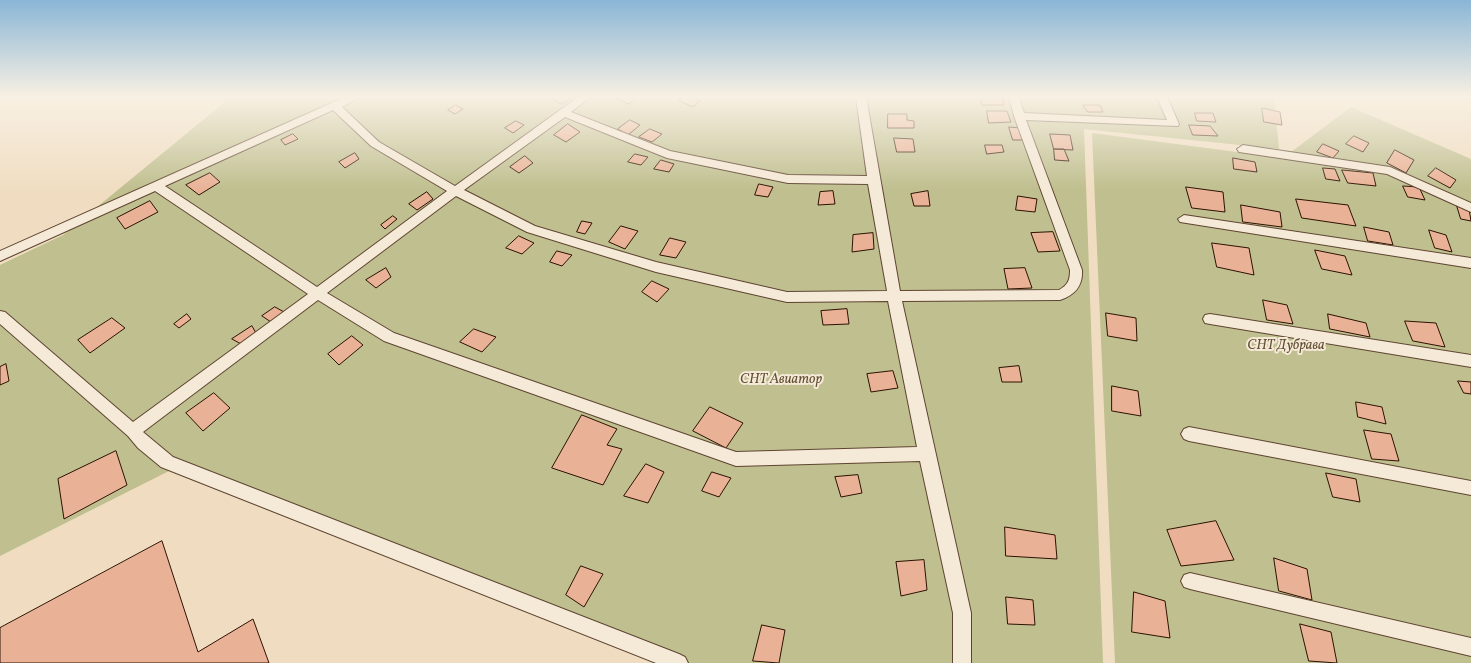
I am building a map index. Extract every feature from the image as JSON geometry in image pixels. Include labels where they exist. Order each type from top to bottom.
[{"type":"street","points":[[0,256],[285,128]]},
{"type":"street","points":[[358,128],[375,144],[455,191],[531,229],[656,267],[787,297],[1060,295],[1074,287],[1077,279],[1076,270],[1023,128]]},
{"type":"street","points":[[133,431],[455,191],[544,128]]},
{"type":"street","points":[[602,128],[667,154],[788,179],[872,180]]},
{"type":"street","points":[[865,128],[872,180],[893,297],[962,613],[962,663]]},
{"type":"street","points":[[1244,149],[1390,171],[1471,208]]},
{"type":"street","points":[[156,185],[318,294],[389,337],[736,459],[926,454]]},
{"type":"street","points":[[1184,219],[1471,263]]},
{"type":"street","points":[[0,316],[167,462],[679,663]]},
{"type":"street","points":[[1210,319],[1471,361]]},
{"type":"street","points":[[1189,434],[1471,488]]},
{"type":"street","points":[[1190,580],[1471,648]]},
{"type":"green space","name":"СНТ Авиатор","points":[[193,128],[1277,128],[1279,149],[1084,129],[1103,663],[657,663],[169,471],[0,556],[0,265],[63,235]]},
{"type":"green space","name":"СНТ Дубрава","points":[[1323,128],[1399,128],[1471,159],[1471,663],[1115,663],[1092,133],[1283,158]]},
{"type":"building","points":[[505,128],[520,128],[513,133]]},
{"type":"building","points":[[563,128],[574,128],[580,132],[566,142],[554,135]]},
{"type":"building","points":[[619,128],[636,128],[628,135],[618,129]]},
{"type":"building","points":[[1009,128],[1020,128],[1024,140],[1013,140]]},
{"type":"building","points":[[1190,128],[1212,128],[1218,136],[1193,135]]},
{"type":"building","points":[[650,129],[662,134],[652,142],[639,137]]},
{"type":"building","points":[[293,134],[298,139],[285,145],[281,140]]},
{"type":"building","points":[[1050,134],[1070,135],[1073,150],[1054,149]]},
{"type":"building","points":[[1354,136],[1369,143],[1363,152],[1346,144]]},
{"type":"building","points":[[894,138],[913,139],[915,152],[897,152]]},
{"type":"building","points":[[1323,144],[1339,151],[1333,158],[1317,152]]},
{"type":"building","points":[[985,145],[1002,145],[1004,152],[987,154]]},
{"type":"building","points":[[1054,149],[1064,149],[1069,161],[1055,160]]},
{"type":"building","points":[[1395,150],[1414,160],[1406,173],[1387,163]]},
{"type":"building","points":[[355,153],[359,159],[345,168],[339,162]]},
{"type":"building","points":[[635,154],[648,157],[641,165],[628,162]]},
{"type":"building","points":[[525,156],[533,163],[519,173],[510,167]]},
{"type":"building","points":[[1233,158],[1255,162],[1257,172],[1234,169]]},
{"type":"building","points":[[661,160],[674,164],[669,172],[654,169]]},
{"type":"building","points":[[1323,168],[1335,169],[1340,181],[1326,179]]},
{"type":"building","points":[[1436,168],[1456,180],[1450,188],[1428,176]]},
{"type":"building","points":[[1342,170],[1373,173],[1376,186],[1348,183]]},
{"type":"building","points":[[210,173],[220,182],[199,195],[186,185]]},
{"type":"building","points":[[759,184],[773,187],[768,197],[755,195]]},
{"type":"building","points":[[1403,186],[1419,187],[1425,200],[1408,197]]},
{"type":"building","points":[[1186,187],[1223,192],[1225,212],[1192,208]]},
{"type":"building","points":[[833,191],[835,204],[818,205],[820,192]]},
{"type":"building","points":[[928,191],[930,206],[914,206],[911,194]]},
{"type":"building","points":[[427,192],[433,199],[417,210],[409,204]]},
{"type":"building","points":[[1018,196],[1037,199],[1035,212],[1016,210]]},
{"type":"building","points":[[1296,199],[1348,205],[1356,226],[1302,218]]},
{"type":"building","points":[[150,201],[158,212],[125,229],[117,218]]},
{"type":"building","points":[[1241,205],[1280,212],[1282,227],[1243,222]]},
{"type":"building","points":[[1457,206],[1469,209],[1471,221],[1461,219]]},
{"type":"building","points":[[393,216],[397,219],[385,229],[381,225]]},
{"type":"building","points":[[582,221],[592,223],[585,234],[577,232]]},
{"type":"building","points":[[621,226],[638,231],[625,249],[609,242]]},
{"type":"building","points":[[1364,227],[1389,232],[1393,245],[1368,241]]},
{"type":"building","points":[[1429,230],[1446,235],[1452,252],[1435,248]]},
{"type":"building","points":[[1053,232],[1060,251],[1038,252],[1031,233]]},
{"type":"building","points":[[873,233],[874,249],[852,252],[853,235]]},
{"type":"building","points":[[519,236],[534,243],[522,254],[506,248]]},
{"type":"building","points":[[670,238],[686,242],[676,258],[660,255]]},
{"type":"building","points":[[1212,243],[1249,248],[1254,275],[1217,267]]},
{"type":"building","points":[[1315,250],[1345,256],[1352,275],[1322,269]]},
{"type":"building","points":[[557,251],[572,255],[562,266],[550,262]]},
{"type":"building","points":[[386,268],[391,277],[376,288],[366,280]]},
{"type":"building","points":[[1025,268],[1032,288],[1008,289],[1004,269]]},
{"type":"building","points":[[652,281],[669,289],[657,302],[642,292]]},
{"type":"building","points":[[1263,300],[1287,305],[1293,324],[1267,320]]},
{"type":"building","points":[[275,307],[284,312],[271,322],[262,316]]},
{"type":"building","points":[[847,309],[849,324],[823,325],[821,311]]},
{"type":"building","points":[[1106,313],[1136,318],[1137,341],[1108,336]]},
{"type":"building","points":[[187,314],[191,319],[179,328],[174,324]]},
{"type":"building","points":[[1328,314],[1366,323],[1370,337],[1330,329]]},
{"type":"building","points":[[112,318],[125,328],[90,353],[78,340]]},
{"type":"building","points":[[1405,321],[1436,323],[1445,347],[1413,341]]},
{"type":"building","points":[[252,326],[256,333],[241,344],[232,339]]},
{"type":"building","points":[[474,329],[496,337],[482,352],[460,342]]},
{"type":"building","points":[[352,336],[363,345],[339,365],[328,354]]},
{"type":"building","points":[[6,364],[9,381],[0,385],[0,367]]},
{"type":"building","points":[[1019,366],[1022,382],[1002,382],[999,368]]},
{"type":"building","points":[[893,371],[898,388],[871,392],[867,374]]},
{"type":"building","points":[[1458,381],[1471,382],[1471,394],[1464,393]]},
{"type":"building","points":[[1112,386],[1138,391],[1141,416],[1112,411]]},
{"type":"building","points":[[214,393],[230,408],[203,431],[186,413]]},
{"type":"building","points":[[1356,402],[1382,407],[1386,424],[1358,417]]},
{"type":"building","points":[[710,407],[743,423],[726,448],[693,431]]},
{"type":"building","points":[[582,415],[617,429],[607,445],[622,449],[603,485],[552,468]]},
{"type":"building","points":[[1364,430],[1391,434],[1399,461],[1372,459]]},
{"type":"building","points":[[116,451],[127,485],[64,519],[58,479]]},
{"type":"building","points":[[646,464],[664,472],[648,503],[624,496]]},
{"type":"building","points":[[712,472],[731,478],[719,497],[702,491]]},
{"type":"building","points":[[1326,473],[1356,479],[1360,502],[1333,497]]},
{"type":"building","points":[[858,475],[862,493],[841,497],[835,477]]},
{"type":"building","points":[[1216,521],[1234,560],[1181,566],[1167,530]]},
{"type":"building","points":[[1005,527],[1055,535],[1057,559],[1006,556]]},
{"type":"building","points":[[162,541],[198,652],[253,619],[269,663],[0,663],[0,628]]},
{"type":"building","points":[[1274,558],[1307,569],[1312,600],[1279,591]]},
{"type":"building","points":[[924,560],[927,590],[901,596],[896,562]]},
{"type":"building","points":[[581,566],[603,574],[584,607],[566,595]]},
{"type":"building","points":[[1134,592],[1165,601],[1170,638],[1132,632]]},
{"type":"building","points":[[1006,597],[1033,600],[1035,625],[1008,624]]},
{"type":"building","points":[[1300,624],[1331,632],[1337,663],[1309,661]]},
{"type":"building","points":[[762,625],[785,630],[779,663],[753,661]]}]
